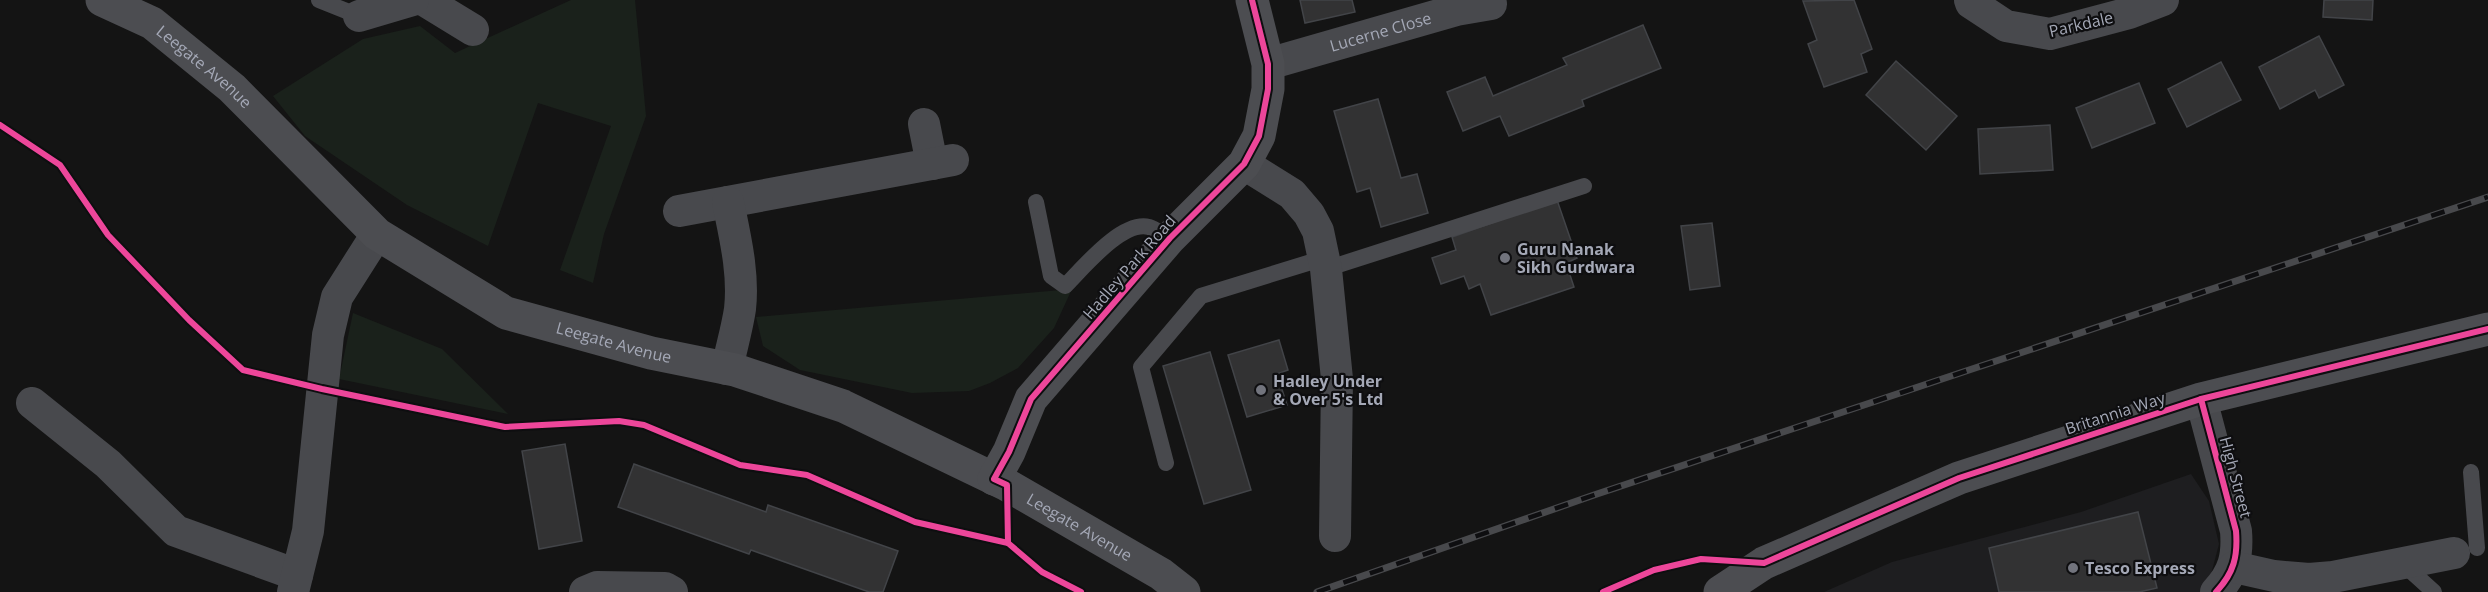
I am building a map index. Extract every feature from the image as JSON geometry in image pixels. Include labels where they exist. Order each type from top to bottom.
[{"type":"street","name":"Leegate Avenue","points":[[102,0],[152,23],[232,88],[377,234],[506,313],[651,352],[727,369],[843,406],[994,479],[1161,574],[1184,592]]},
{"type":"street","points":[[359,16],[413,0]]},
{"type":"street","points":[[424,0],[473,30]]},
{"type":"street","name":"Hadley Park Road","points":[[994,479],[1009,452],[1031,399],[1170,238],[1244,164],[1258,136],[1264,117],[1268,89],[1268,64],[1252,0]]},
{"type":"street","name":"Lucerne Close","points":[[1268,64],[1456,10],[1491,4],[1490,0]]},
{"type":"street","name":"Parkdale","points":[[1970,0],[1971,3],[2006,26],[2050,34],[2129,13],[2163,0]]},
{"type":"street","points":[[679,211],[943,162],[924,124]]},
{"type":"street","points":[[1244,164],[1292,194],[1309,214],[1318,231],[1325,263],[1337,379],[1335,536]]},
{"type":"street","points":[[727,369],[740,309],[738,255],[728,202]]},
{"type":"street","points":[[32,403],[108,464],[176,531],[295,584],[308,531],[328,335],[337,297],[377,234]]},
{"type":"street","name":"Britannia Way","points":[[1720,592],[1764,563],[1959,478],[2201,399],[2488,329]]},
{"type":"street","name":"High Street","points":[[2201,399],[2236,531],[2237,552],[2234,567]]},
{"type":"street","points":[[2216,592],[2226,582],[2234,567],[2274,576],[2309,579],[2333,577],[2473,549]]},
{"type":"street","points":[[585,592],[597,587],[664,588],[672,592]]},
{"type":"lane","points":[[319,0],[359,16]]},
{"type":"lane","points":[[1166,463],[1141,367],[1201,296],[1325,263],[1584,186]]},
{"type":"lane","points":[[1036,202],[1051,276],[1065,286],[1113,239],[1132,227],[1148,227],[1170,238]]},
{"type":"lane","points":[[2472,472],[2473,549]]},
{"type":"lane","points":[[2402,563],[2434,592]]},
{"type":"shaded area","points":[[571,0],[635,0],[646,116],[604,234],[593,283],[560,270],[611,126],[538,103],[488,246],[407,205],[305,136],[273,96],[363,39],[420,26],[455,53]]},
{"type":"shaded area","points":[[1072,289],[1054,328],[1018,368],[969,391],[912,393],[800,370],[763,346],[756,317]]},
{"type":"shaded area","points":[[353,313],[442,349],[508,414],[339,379]]},
{"type":"shaded area","points":[[2191,474],[2209,501],[2219,544],[2209,582],[2201,592],[1824,592],[1892,562],[2081,512]]},
{"type":"building","points":[[1300,0],[1352,0],[1355,12],[1305,23]]},
{"type":"building","points":[[1854,0],[1872,49],[1861,54],[1867,72],[1824,87],[1808,44],[1817,40],[1803,1]]},
{"type":"building","points":[[2324,0],[2373,0],[2372,20],[2323,17]]},
{"type":"building","points":[[1643,25],[1661,68],[1582,100],[1584,106],[1509,136],[1500,116],[1463,131],[1447,92],[1485,77],[1493,96],[1567,65],[1563,58]]},
{"type":"building","points":[[2319,36],[2344,85],[2319,98],[2315,90],[2280,109],[2259,67]]},
{"type":"building","points":[[1896,61],[1957,116],[1926,150],[1866,95]]},
{"type":"building","points":[[2221,62],[2241,100],[2187,127],[2168,89]]},
{"type":"building","points":[[2139,83],[2155,123],[2092,148],[2076,108]]},
{"type":"building","points":[[1378,99],[1401,178],[1417,174],[1428,213],[1381,227],[1370,188],[1357,192],[1334,111]]},
{"type":"building","points":[[2050,125],[2053,170],[1980,174],[1978,129]]},
{"type":"building","name":"Guru Nanak Sikh Gurdwara","points":[[1557,200],[1577,258],[1566,263],[1574,287],[1491,315],[1480,284],[1469,289],[1464,276],[1441,284],[1432,258],[1456,250],[1452,237]]},
{"type":"building","points":[[1712,223],[1720,286],[1690,290],[1681,226]]},
{"type":"building","name":"Hadley Under & Over 5's Ltd","points":[[1279,340],[1288,370],[1277,374],[1287,405],[1247,417],[1228,355]]},
{"type":"building","points":[[1210,352],[1251,490],[1204,504],[1163,366]]},
{"type":"building","points":[[565,444],[582,541],[539,549],[522,451]]},
{"type":"building","points":[[634,464],[766,512],[768,505],[898,551],[883,592],[869,592],[751,550],[749,554],[618,507]]},
{"type":"building","name":"Tesco Express","points":[[2138,512],[2157,588],[2139,592],[1999,592],[1989,548]]},
{"type":"railway","points":[[1317,592],[1594,495],[2488,197]]},
{"type":"cycle path","points":[[1081,592],[1042,572],[1008,543],[1007,485],[994,479],[1009,452],[1031,399],[1170,238],[1244,164],[1259,136],[1268,89],[1268,64],[1252,0]]},
{"type":"cycle path","points":[[0,125],[60,165],[108,235],[189,320],[243,370],[505,427],[619,421],[644,425],[740,465],[807,475],[915,522],[1008,543]]},
{"type":"cycle path","points":[[1603,592],[1654,570],[1701,559],[1764,563],[1959,478],[2201,399],[2488,329]]},
{"type":"cycle path","points":[[2201,399],[2236,531],[2234,564],[2216,592]]},
{"type":"place","name":"Guru Nanak Sikh Gurdwara","points":[[1505,258]]},
{"type":"place","name":"Hadley Under & Over 5's Ltd","points":[[1261,390]]},
{"type":"place","name":"Tesco Express","points":[[2073,568]]}]
